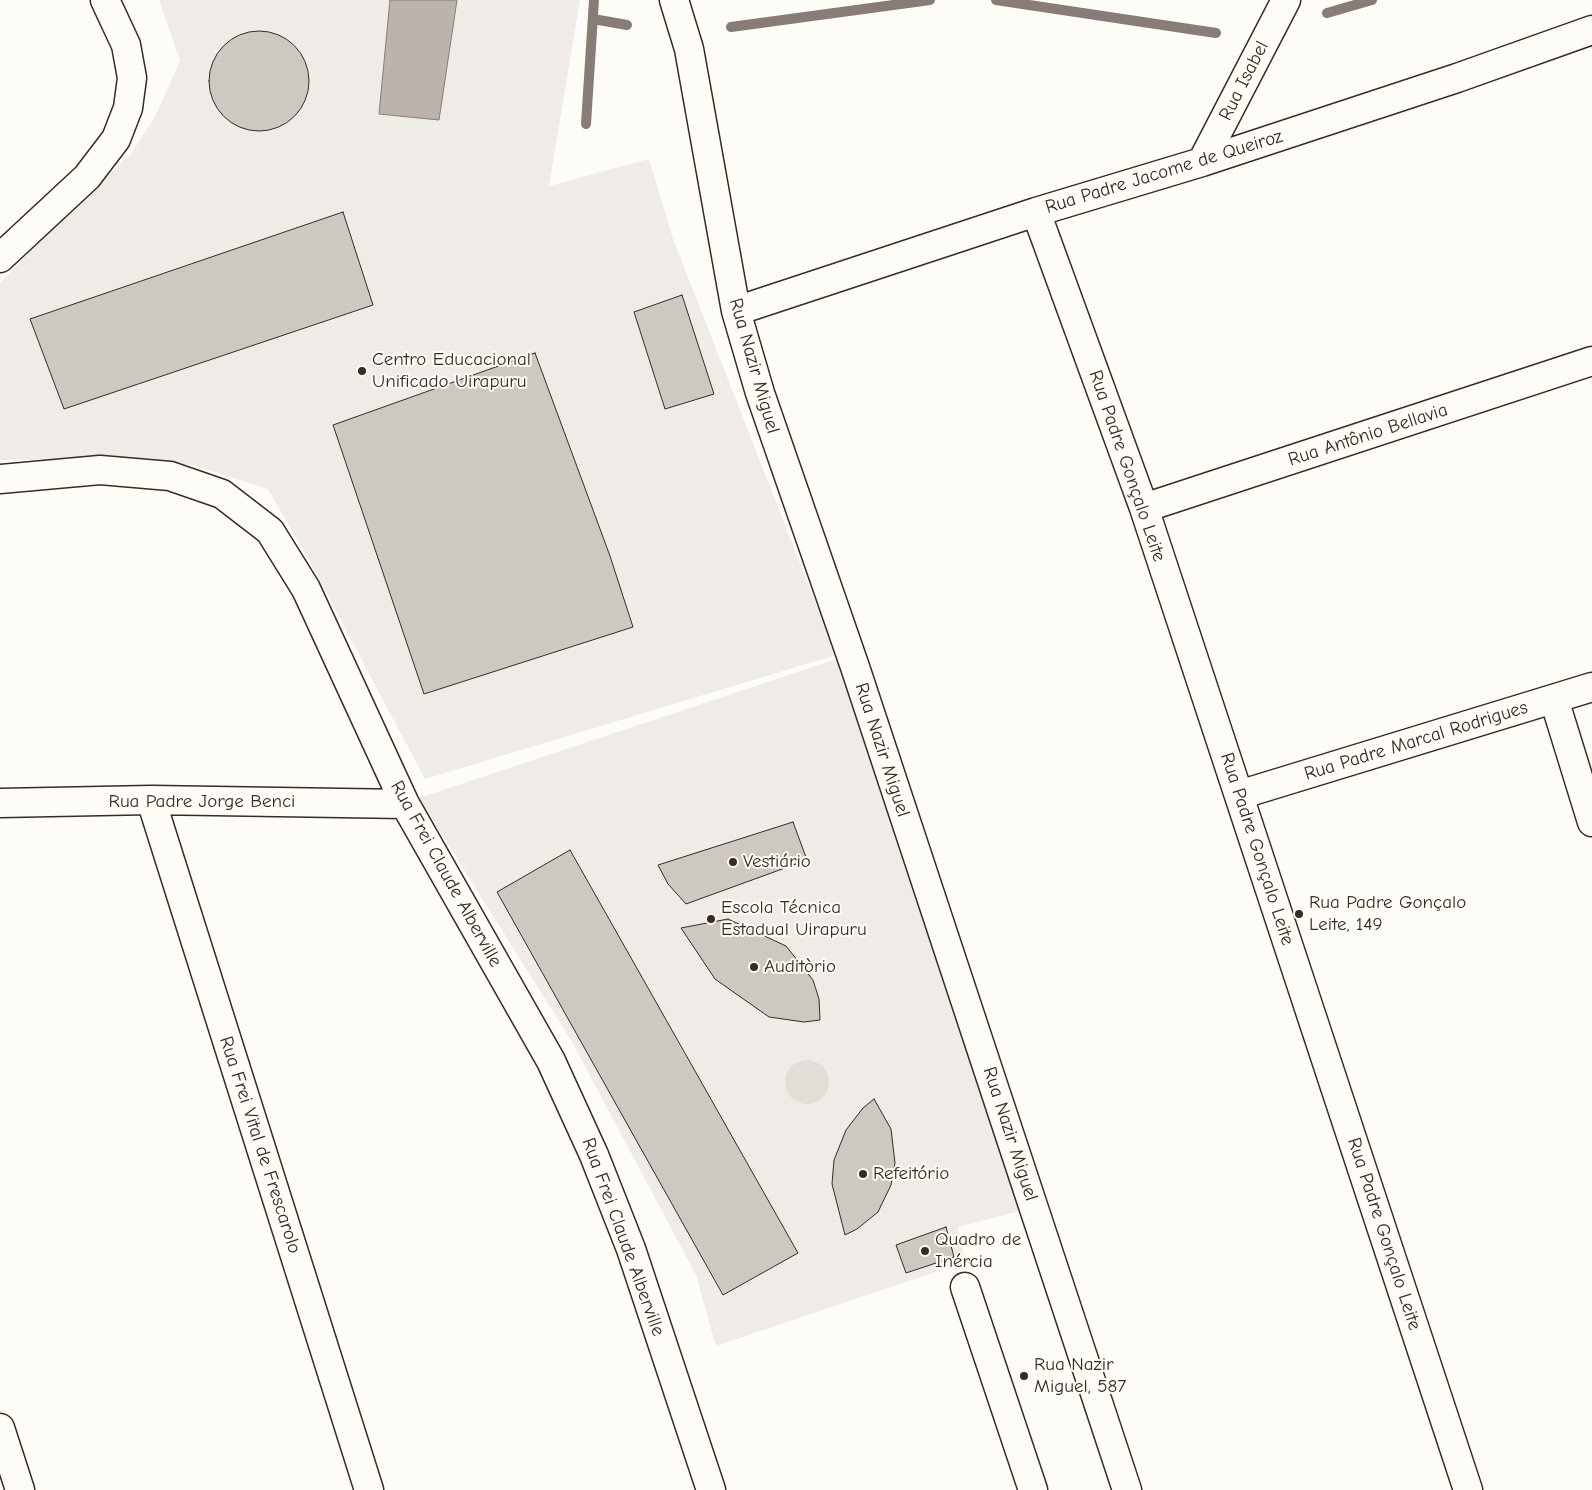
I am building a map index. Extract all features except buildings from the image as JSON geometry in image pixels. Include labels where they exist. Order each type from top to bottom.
[{"type":"street","points":[[0,258],[87,177],[116,139],[128,108],[132,78],[126,44],[105,0]]},
{"type":"street","name":"Rua Nazir Miguel","points":[[674,0],[689,49],[736,311],[760,393],[858,676],[1127,1490]]},
{"type":"street","name":"Rua Isabel","points":[[1202,162],[1286,0]]},
{"type":"street","name":"Rua Padre Jacome de Queiroz","points":[[736,311],[1036,212],[1202,162],[1457,78],[1592,30]]},
{"type":"street","name":"Rua Padre Gonçalo Leite","points":[[1036,212],[1144,508],[1468,1490]]},
{"type":"street","name":"Rua Antônio Bellavia","points":[[1144,508],[1592,361]]},
{"type":"street","name":"Rua Frei Claude Alberville","points":[[0,479],[100,470],[170,476],[222,494],[270,532],[306,589],[405,804],[551,1061],[594,1155],[631,1249],[711,1490]]},
{"type":"street","name":"Rua Padre Marcal Rodrigues","points":[[1239,795],[1592,687]]},
{"type":"street","points":[[1554,699],[1592,822]]},
{"type":"street","name":"Rua Padre Jorge Benci","points":[[0,804],[151,800],[405,804]]},
{"type":"street","name":"Rua Frei Vital de Frescarolo","points":[[151,800],[369,1490]]},
{"type":"street","points":[[965,1287],[1033,1490]]},
{"type":"street","points":[[2,1441],[20,1490]]},
{"type":"shaded area","name":"Centro Educacional Unificado Uirapuru","points":[[159,0],[580,0],[549,186],[649,159],[673,239],[836,655],[425,779],[305,553],[268,489],[192,465],[134,459],[0,460],[0,283],[67,213],[131,154],[155,117],[180,61]]},
{"type":"shaded area","points":[[390,0],[457,0],[439,120],[379,114]]},
{"type":"shaded area","name":"Escola Técnica Estadual Uirapuru","points":[[843,657],[1024,1210],[958,1227],[965,1262],[716,1346],[696,1275],[571,1040],[419,798]]},
{"type":"shaded area","points":[[807,1060],[819,1064],[825,1070],[829,1082],[825,1094],[819,1100],[807,1104],[795,1100],[789,1094],[785,1082],[789,1070],[795,1064]]},
{"type":"waterway","points":[[586,124],[594,0]]},
{"type":"waterway","points":[[731,27],[930,0]]},
{"type":"waterway","points":[[996,0],[1216,33]]},
{"type":"waterway","points":[[1327,13],[1372,0]]},
{"type":"waterway","points":[[593,19],[627,25]]},
{"type":"place","name":"Centro Educacional Unificado Uirapuru","points":[[362,371]]},
{"type":"place","name":"Vestiário","points":[[733,862]]},
{"type":"place","name":"Rua Padre Gonçalo Leite, 149","points":[[1299,914]]},
{"type":"place","name":"Escola Técnica Estadual Uirapuru","points":[[711,919]]},
{"type":"place","name":"Auditòrio","points":[[754,967]]},
{"type":"place","name":"Refeitório","points":[[863,1174]]},
{"type":"place","name":"Quadro de Inércia","points":[[925,1251]]},
{"type":"place","name":"Rua Nazir Miguel, 587","points":[[1024,1376]]}]
